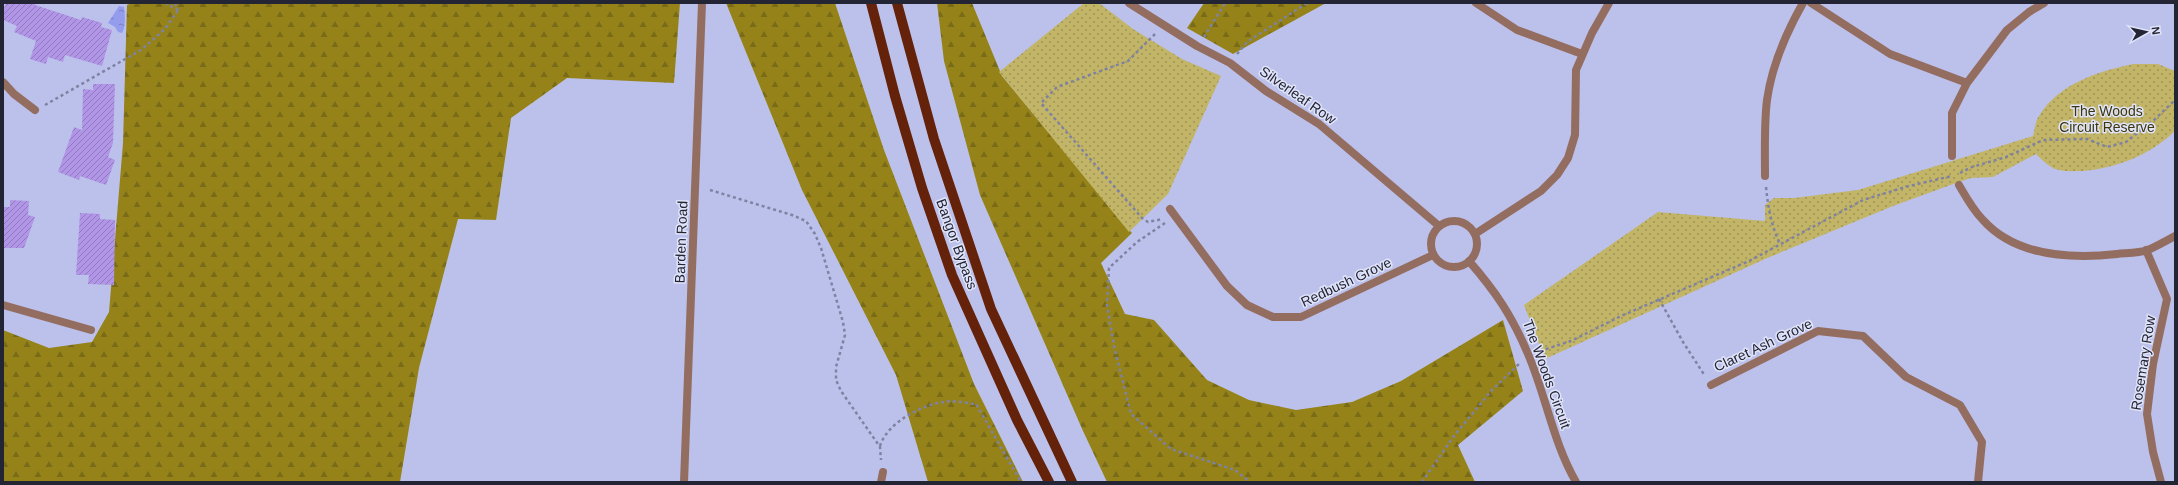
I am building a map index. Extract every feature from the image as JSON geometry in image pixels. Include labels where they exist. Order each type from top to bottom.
[{"type":"main road","name":"Bangor Bypass","points":[[871,3],[895,96],[922,188],[952,275],[1017,420],[1048,482]]},
{"type":"main road","name":"Bangor Bypass","points":[[897,3],[934,139],[991,309],[1072,482]]},
{"type":"street","name":"Barden Road","points":[[684,482],[702,3]]},
{"type":"street","name":"Silverleaf Row","points":[[1129,3],[1197,46],[1230,63],[1266,91],[1319,124],[1439,226]]},
{"type":"street","points":[[1476,3],[1517,30],[1542,41],[1582,54]]},
{"type":"street","points":[[1475,234],[1541,191],[1557,175],[1568,158],[1575,135],[1576,70],[1582,54],[1608,3]]},
{"type":"street","points":[[1765,176],[1767,100],[1774,64],[1788,30],[1804,3]]},
{"type":"street","points":[[1811,3],[1890,54],[1967,83]]},
{"type":"street","points":[[1952,156],[1952,113],[1967,83],[2007,30],[2029,12],[2044,3]]},
{"type":"street","points":[[3,82],[14,94],[35,110]]},
{"type":"street","points":[[1959,185],[1970,203],[1984,221],[2005,238],[2023,247],[2043,253],[2090,257],[2146,250],[2175,236]]},
{"type":"street","name":"Redbush Grove","points":[[1173,212],[1227,286],[1247,305],[1273,317],[1301,317],[1433,255]]},
{"type":"street","points":[[1450,220],[1456,220],[1467,224],[1475,234],[1477,248],[1470,261],[1459,267],[1447,266],[1441,264],[1433,255],[1431,239],[1439,226],[1450,220]]},
{"type":"street","name":"Rosemary Row","points":[[2146,250],[2167,299],[2154,364],[2147,414],[2153,452],[2161,482]]},
{"type":"street","name":"The Woods Circuit","points":[[1470,261],[1493,288],[1510,313],[1528,355],[1564,460],[1576,482]]},
{"type":"street","points":[[3,305],[91,330]]},
{"type":"street","name":"Claret Ash Grove","points":[[1711,384],[1818,331],[1863,336],[1906,377],[1960,405],[1982,442],[1978,482]]},
{"type":"street","points":[[881,482],[883,472]]},
{"type":"path","points":[[164,3],[178,10]]},
{"type":"path","points":[[175,3],[178,10]]},
{"type":"path","points":[[1197,46],[1215,21],[1225,3]]},
{"type":"path","points":[[1230,63],[1247,42],[1307,3]]},
{"type":"path","points":[[35,110],[141,50],[165,29],[178,10]]},
{"type":"path","points":[[1164,25],[1128,61],[1057,87],[1041,103],[1142,218],[1148,222],[1153,222],[1173,212]]},
{"type":"path","points":[[1422,482],[1454,436],[1486,396],[1528,355],[1571,340],[1659,299],[1749,261],[1862,200],[1909,186],[1958,174],[1972,167],[2006,157],[2043,140],[2087,139],[2107,148],[2126,142],[2153,121],[2175,100]]},
{"type":"path","points":[[1765,176],[1768,209],[1773,228],[1780,244]]},
{"type":"path","points":[[710,190],[792,215],[806,221],[815,234],[821,248],[844,328],[845,335],[836,367],[836,380],[853,409],[880,446]]},
{"type":"path","points":[[1173,212],[1109,268],[1107,304],[1114,346],[1131,414],[1171,449],[1235,470],[1250,482]]},
{"type":"path","points":[[1659,299],[1683,342],[1711,384]]},
{"type":"path","points":[[883,472],[880,446],[883,436],[894,426],[919,410],[945,402],[976,404],[1021,482]]},
{"type":"green space","points":[[132,3],[680,3],[674,83],[567,78],[511,118],[496,220],[458,219],[419,368],[400,482],[3,482],[3,330],[49,348],[92,342],[109,312],[123,143],[127,5]]},
{"type":"green space","points":[[726,3],[835,3],[884,150],[974,384],[1023,482],[928,482],[896,375],[802,190]]},
{"type":"green space","points":[[937,3],[972,3],[1002,76],[1132,233],[1101,263],[1125,314],[1154,320],[1207,380],[1249,400],[1296,410],[1352,402],[1401,381],[1503,320],[1523,391],[1458,445],[1475,482],[1107,482],[1083,431],[980,195],[944,61]]},
{"type":"green space","points":[[1084,3],[1099,3],[1133,29],[1182,59],[1221,76],[1168,194],[1129,232],[999,72]]},
{"type":"green space","points":[[1204,3],[1326,3],[1233,54],[1187,28]]},
{"type":"green space","name":"The Woods Circuit Reserve","points":[[2133,64],[2158,64],[2175,71],[2175,131],[2155,147],[2144,153],[2132,159],[2108,167],[2083,171],[2062,171],[2055,169],[2036,154],[1993,177],[1971,178],[1956,183],[1893,206],[1765,259],[1545,359],[1524,305],[1658,212],[1765,221],[1765,205],[1774,198],[1794,198],[1858,190],[2033,136],[2038,118],[2047,105],[2068,87],[2093,75]]},
{"type":"water","points":[[119,6],[124,7],[125,24],[122,33],[118,32],[115,27],[108,23]]},
{"type":"building","points":[[6,3],[36,3],[35,5],[81,20],[82,17],[102,23],[101,27],[112,30],[102,66],[65,55],[63,62],[48,57],[46,64],[30,59],[36,41],[14,32],[17,26],[3,20],[3,11]]},
{"type":"building","points":[[93,84],[115,84],[113,143],[108,157],[115,160],[106,185],[80,176],[79,180],[58,172],[74,127],[82,130],[83,89],[93,90]]},
{"type":"building","points":[[10,200],[29,201],[28,215],[35,217],[24,248],[3,248],[3,207],[10,207]]},
{"type":"building","points":[[80,213],[100,214],[100,219],[115,220],[114,285],[88,284],[89,275],[76,275]]}]
